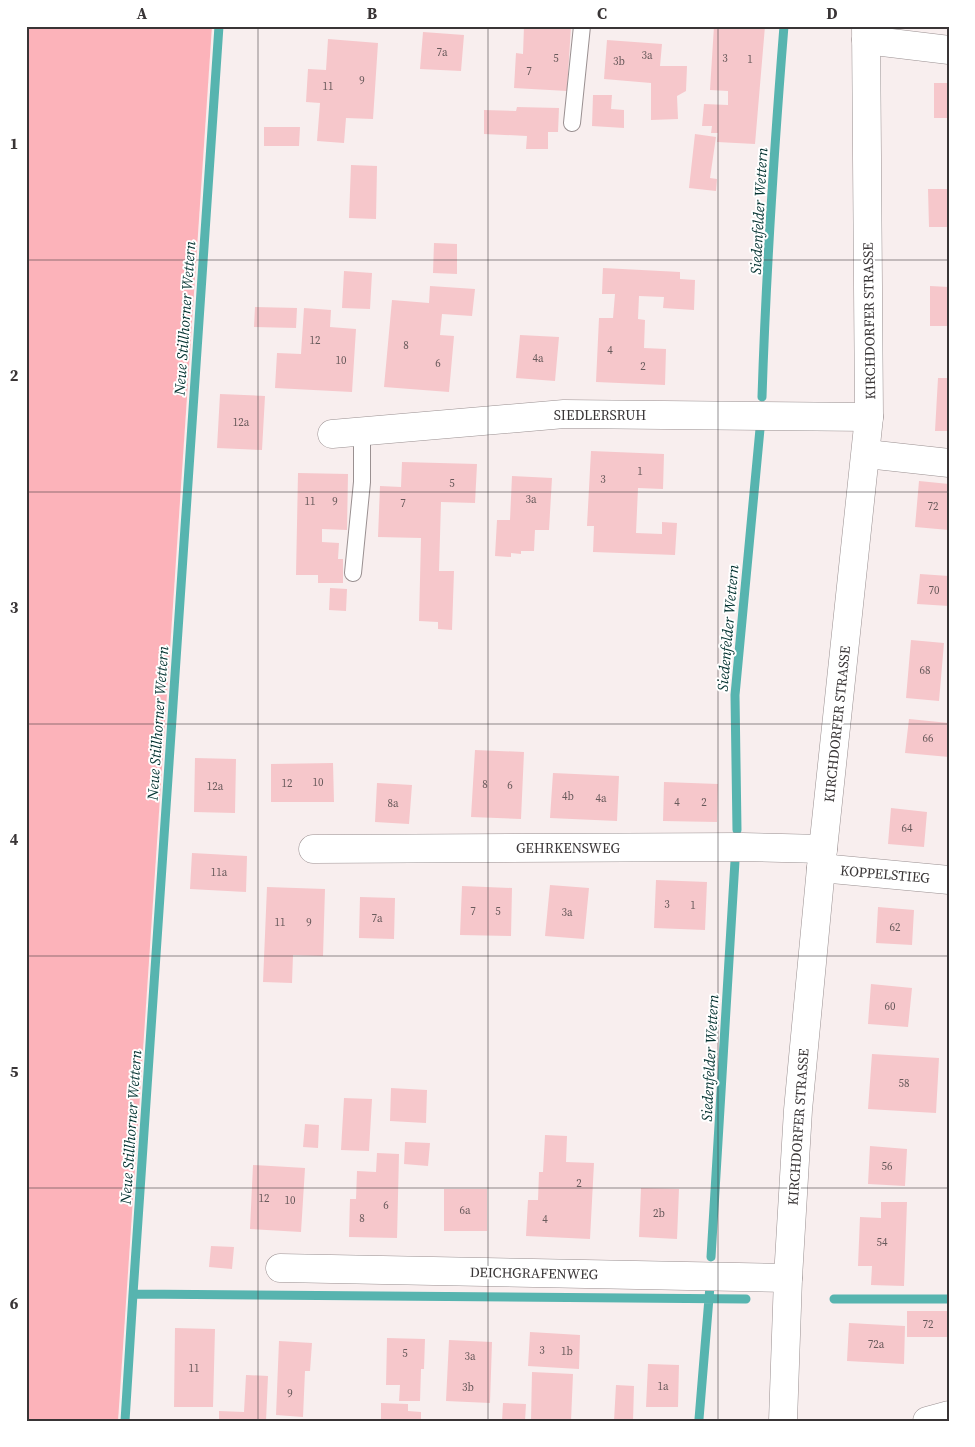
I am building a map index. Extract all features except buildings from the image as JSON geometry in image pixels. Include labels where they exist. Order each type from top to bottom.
[{"type":"street","points":[[866,33],[949,50]]},
{"type":"street","name":"KIRCHDORFER STRASSE","points":[[783,1421],[788,1278],[798,1110],[822,859],[867,454],[869,416],[866,33]]},
{"type":"street","name":"SIEDLERSRUH","points":[[332,434],[564,414],[869,416]]},
{"type":"street","points":[[867,454],[949,463]]},
{"type":"street","name":"GEHRKENSWEG","points":[[313,849],[742,847],[822,859]]},
{"type":"street","name":"KOPPELSTIEG","points":[[822,859],[949,880]]},
{"type":"street","name":"DEICHGRAFENWEG","points":[[280,1268],[788,1278]]},
{"type":"street","points":[[927,1421],[949,1415]]},
{"type":"lane","points":[[572,123],[582,26]]},
{"type":"lane","points":[[353,573],[362,482],[362,431]]},
{"type":"shaded area","points":[[26,26],[212,26],[118,1421],[26,1421]]},
{"type":"waterway","name":"Neue Stillhorner Wettern","points":[[125,1421],[219,26]]},
{"type":"waterway","name":"Siedenfelder Wettern","points":[[762,397],[771,212],[784,26]]},
{"type":"waterway","name":"Siedenfelder Wettern","points":[[737,830],[735,695],[760,429]]},
{"type":"waterway","name":"Siedenfelder Wettern","points":[[711,1257],[735,861]]},
{"type":"waterway","name":"Siedenfelder Wettern","points":[[699,1419],[710,1286]]},
{"type":"waterway","points":[[133,1294],[746,1299]]},
{"type":"waterway","points":[[834,1299],[949,1299]]}]
